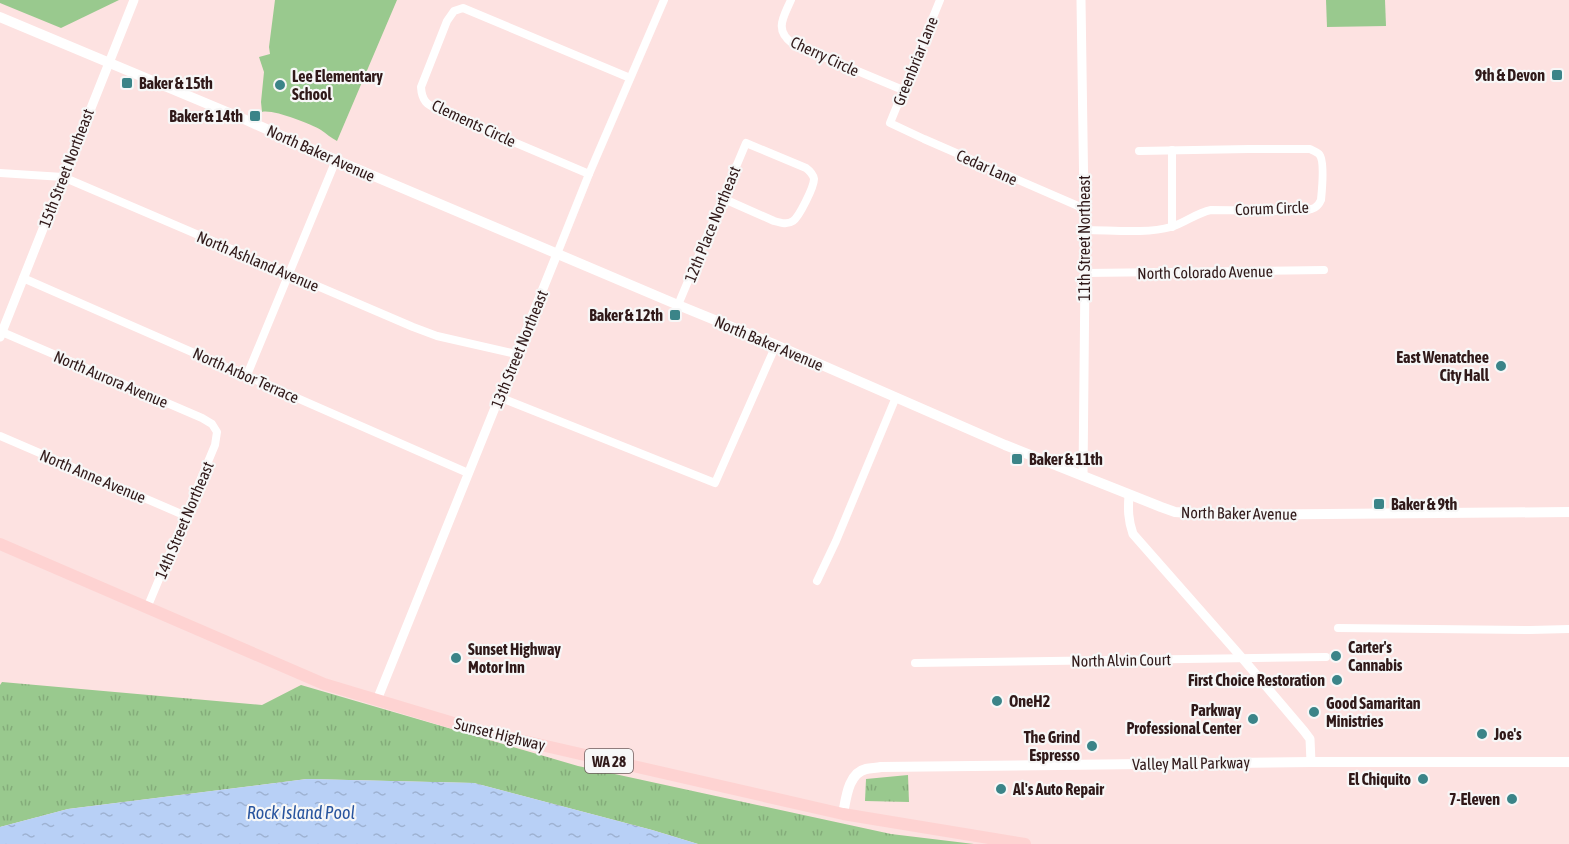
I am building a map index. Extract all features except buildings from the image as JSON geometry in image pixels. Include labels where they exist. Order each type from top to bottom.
[{"type":"highway","name":"Sunset Highway","points":[[0,544],[324,684],[377,700],[480,730],[843,814],[1025,844]]},
{"type":"main road","name":"North Baker Avenue","points":[[0,17],[1083,476],[1174,512],[1218,515],[1569,512]]},
{"type":"main road","name":"Valley Mall Parkway","points":[[843,814],[846,794],[854,778],[864,769],[1311,762],[1569,762]]},
{"type":"street","name":"15th Street Northeast","points":[[1,335],[134,0]]},
{"type":"street","name":"13th Street Northeast","points":[[377,700],[589,174],[664,0]]},
{"type":"street","name":"Cherry Circle","points":[[791,0],[782,21],[783,36],[793,44],[903,90]]},
{"type":"street","name":"Greenbriar Lane","points":[[890,123],[940,0]]},
{"type":"street","name":"11th Street Northeast","points":[[1081,0],[1085,230],[1083,476]]},
{"type":"street","name":"Clements Circle","points":[[589,174],[429,105],[422,97],[421,87],[447,21],[454,11],[463,8],[630,78]]},
{"type":"street","name":"Cedar Lane","points":[[890,123],[1084,209]]},
{"type":"street","name":"12th Place Northeast","points":[[678,305],[722,198],[746,143],[806,168],[812,173],[814,179],[796,219],[790,223],[774,221],[722,198]]},
{"type":"street","name":"Corum Circle","points":[[1085,230],[1140,230],[1172,227],[1211,210],[1303,211],[1314,209],[1321,200],[1322,164],[1317,152],[1304,149],[1139,151]]},
{"type":"street","points":[[1172,150],[1172,227]]},
{"type":"street","points":[[246,375],[290,275],[336,160]]},
{"type":"street","name":"North Ashland Avenue","points":[[0,173],[63,177],[437,336],[516,354]]},
{"type":"street","name":"North Colorado Avenue","points":[[1085,273],[1324,270]]},
{"type":"street","name":"North Arbor Terrace","points":[[23,278],[468,473]]},
{"type":"street","name":"North Aurora Avenue","points":[[1,335],[202,418],[212,424],[217,432]]},
{"type":"street","points":[[499,397],[715,483],[776,345]]},
{"type":"street","points":[[817,581],[896,397]]},
{"type":"street","name":"14th Street Northeast","points":[[147,608],[215,444],[217,432]]},
{"type":"street","name":"North Anne Avenue","points":[[0,436],[186,516]]},
{"type":"street","points":[[1130,495],[1128,511],[1133,534],[1304,731],[1310,739],[1311,762]]},
{"type":"street","points":[[1338,628],[1569,629]]},
{"type":"street","name":"North Alvin Court","points":[[915,663],[1326,657]]},
{"type":"green space","points":[[0,0],[119,0],[61,28],[0,3]]},
{"type":"green space","points":[[275,0],[397,0],[337,141],[321,130],[301,121],[262,112],[264,72],[259,57],[270,54]]},
{"type":"green space","points":[[1326,0],[1385,0],[1386,26],[1327,27]]},
{"type":"green space","points":[[2,682],[262,705],[301,685],[578,766],[891,834],[974,844],[698,844],[474,783],[307,779],[68,809],[0,827],[0,685]]},
{"type":"green space","points":[[908,775],[909,802],[865,801],[866,779]]},
{"type":"water","name":"Rock Island Pool","points":[[307,779],[474,783],[698,844],[0,844],[0,827],[68,809]]},
{"type":"place","name":"9th & Devon","points":[[1557,75]]},
{"type":"place","name":"Baker & 15th","points":[[127,83]]},
{"type":"place","name":"Lee Elementary School","points":[[280,85]]},
{"type":"place","name":"Baker & 14th","points":[[255,116]]},
{"type":"place","name":"Baker & 12th","points":[[675,315]]},
{"type":"place","name":"East Wenatchee City Hall","points":[[1501,366]]},
{"type":"place","name":"Baker & 11th","points":[[1017,459]]},
{"type":"place","name":"Baker & 9th","points":[[1379,504]]},
{"type":"place","name":"Carter's Cannabis","points":[[1336,656]]},
{"type":"place","name":"Sunset Highway Motor Inn","points":[[456,658]]},
{"type":"place","name":"First Choice Restoration","points":[[1337,680]]},
{"type":"place","name":"OneH2","points":[[997,701]]},
{"type":"place","name":"Good Samaritan Ministries","points":[[1314,712]]},
{"type":"place","name":"Parkway Professional Center","points":[[1253,719]]},
{"type":"place","name":"Joe's","points":[[1482,734]]},
{"type":"place","name":"The Grind Espresso","points":[[1092,746]]},
{"type":"place","name":"El Chiquito","points":[[1423,779]]},
{"type":"place","name":"Al's Auto Repair","points":[[1001,789]]},
{"type":"place","name":"7-Eleven","points":[[1512,799]]}]
